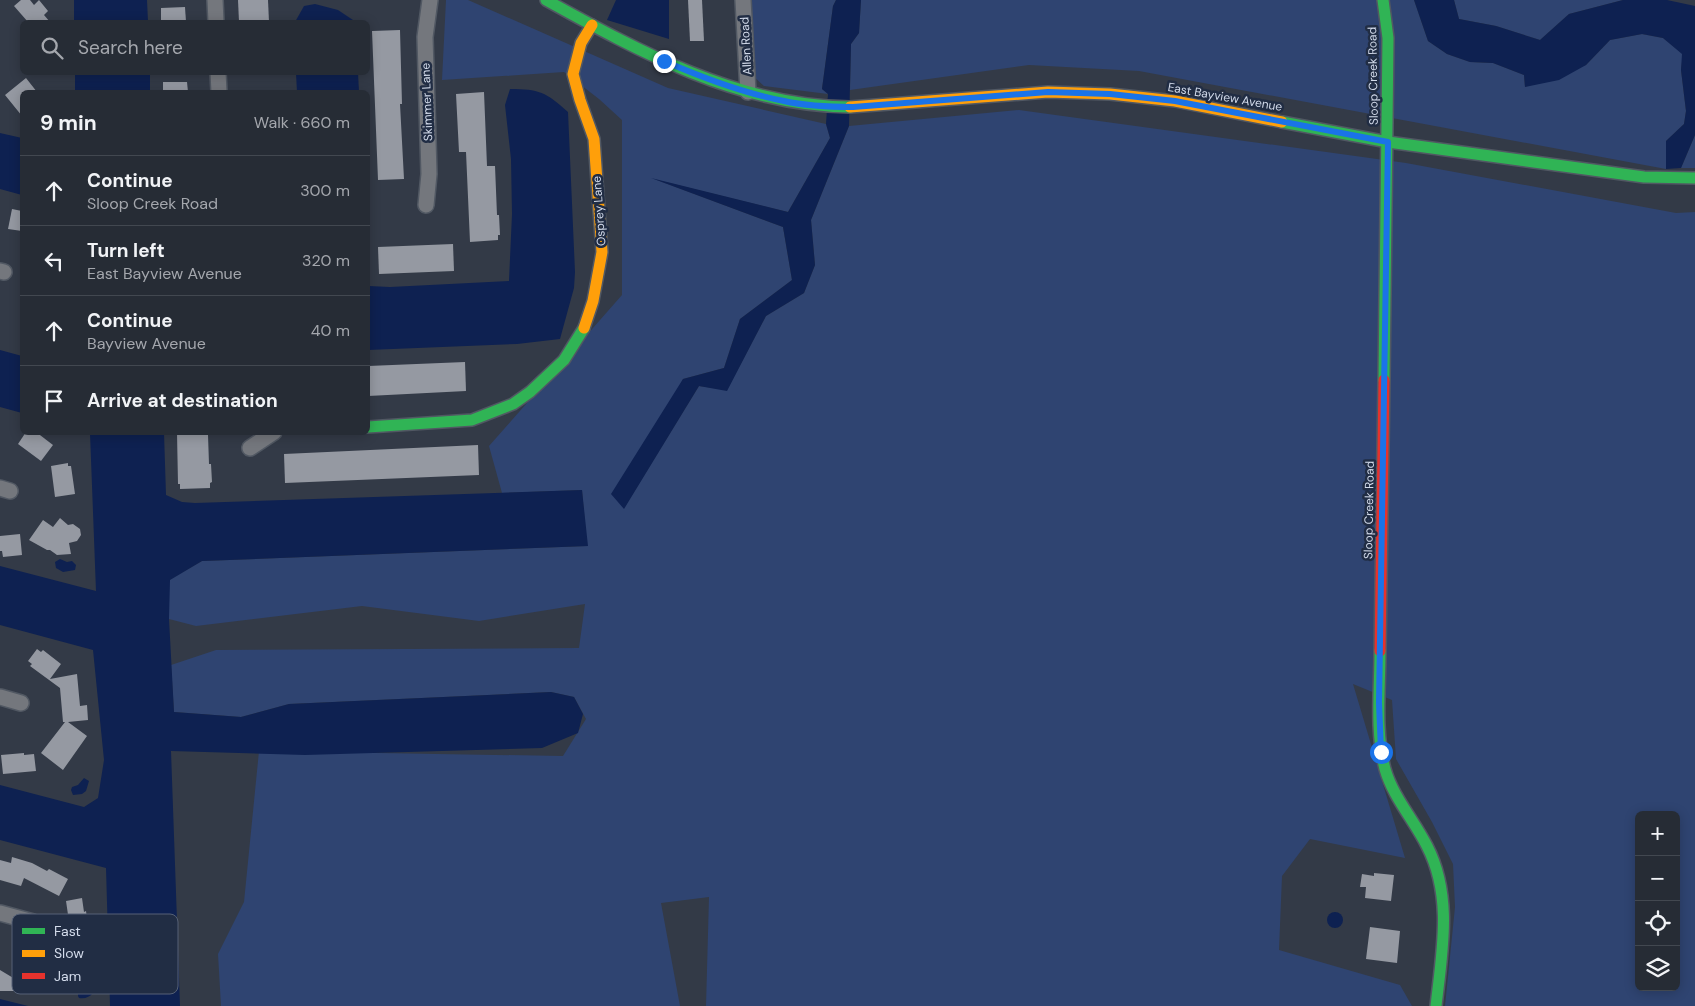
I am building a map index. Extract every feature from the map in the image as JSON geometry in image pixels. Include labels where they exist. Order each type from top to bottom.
[{"type":"street","points":[[215,0],[216,20]]},
{"type":"street","name":"Skimmer Lane","points":[[426,205],[429,174],[425,37],[430,0]]},
{"type":"street","name":"East Bayview Avenue","points":[[546,0],[664,61],[700,76],[785,102],[853,107],[1048,92],[1110,94],[1175,101],[1388,142],[1644,177],[1695,178]]},
{"type":"street","name":"Allen Road","points":[[743,0],[748,92]]},
{"type":"street","name":"Sloop Creek Road","points":[[1383,0],[1388,38],[1388,142],[1379,731],[1381,752],[1386,772],[1393,788],[1432,855],[1442,888],[1444,927],[1436,1006]]},
{"type":"street","name":"Osprey Lane","points":[[370,427],[472,420],[513,404],[530,392],[564,360],[583,332],[593,301],[602,252],[594,138],[573,74],[581,43],[592,25]]},
{"type":"street","points":[[218,75],[219,90]]},
{"type":"street","points":[[250,448],[270,435]]},
{"type":"street","points":[[0,697],[21,703]]},
{"type":"shaded area","points":[[74,0],[147,0],[148,20],[74,20]]},
{"type":"shaded area","points":[[446,0],[468,0],[668,88],[826,124],[830,138],[788,212],[657,180],[783,227],[792,280],[740,319],[724,368],[683,379],[624,508],[699,386],[727,390],[766,316],[804,293],[815,265],[811,220],[849,126],[1019,110],[1406,163],[1676,213],[1695,212],[1695,1006],[1445,1006],[1455,907],[1453,864],[1432,822],[1396,759],[1392,700],[1353,684],[1405,858],[1310,839],[1282,876],[1279,950],[1400,985],[1412,1006],[706,1006],[709,897],[661,903],[680,1006],[221,1006],[218,954],[244,902],[259,751],[563,756],[586,719],[574,697],[551,692],[289,704],[241,717],[174,712],[171,665],[216,650],[579,648],[585,604],[479,621],[362,606],[196,626],[169,619],[169,580],[202,561],[587,546],[582,490],[502,493],[489,446],[622,295],[622,120],[599,99],[564,72],[442,80]]},
{"type":"shaded area","points":[[616,0],[669,0],[669,39],[607,20]]},
{"type":"shaded area","points":[[750,0],[836,0],[833,6],[822,89],[828,94],[764,86],[753,76]]},
{"type":"shaded area","points":[[836,0],[861,0],[859,33],[851,44],[849,126],[811,220],[815,265],[804,293],[766,316],[727,391],[699,386],[624,509],[611,494],[683,379],[724,368],[740,319],[792,280],[783,227],[651,178],[788,212],[830,138],[826,124],[828,94],[822,89],[833,6]]},
{"type":"shaded area","points":[[861,0],[1414,0],[1428,41],[1447,54],[1470,62],[1493,63],[1524,75],[1525,87],[1586,65],[1610,40],[1642,34],[1663,38],[1683,54],[1681,70],[1686,111],[1684,124],[1666,141],[1666,169],[1139,71],[1029,65],[850,90],[851,44],[859,33]]},
{"type":"shaded area","points":[[1414,0],[1454,0],[1459,19],[1496,26],[1540,40],[1569,14],[1623,0],[1667,0],[1695,6],[1695,135],[1681,168],[1666,169],[1666,141],[1684,124],[1686,111],[1681,70],[1682,54],[1663,38],[1642,34],[1610,40],[1586,65],[1559,80],[1525,87],[1524,75],[1493,63],[1470,62],[1447,54],[1428,41]]},
{"type":"shaded area","points":[[1454,0],[1623,0],[1569,14],[1540,40],[1496,26],[1459,19]]},
{"type":"shaded area","points":[[315,4],[338,10],[353,20],[296,20],[304,6]]},
{"type":"shaded area","points":[[75,75],[150,75],[150,90],[75,90]]},
{"type":"shaded area","points":[[296,75],[358,75],[359,90],[297,90]]},
{"type":"shaded area","points":[[510,89],[528,90],[548,96],[568,112],[575,272],[574,288],[560,339],[517,344],[370,350],[370,286],[390,287],[509,281],[512,214],[511,159],[505,105]]},
{"type":"shaded area","points":[[0,133],[20,138],[20,194],[0,189]]},
{"type":"shaded area","points":[[1695,135],[1695,168],[1681,168]]},
{"type":"shaded area","points":[[0,350],[20,355],[20,412],[0,407]]},
{"type":"shaded area","points":[[90,435],[164,435],[166,495],[182,502],[582,490],[588,546],[202,561],[170,580],[169,619],[174,712],[241,717],[289,704],[551,692],[574,697],[583,714],[578,733],[542,748],[305,755],[171,751],[177,914],[107,914],[106,868],[0,840],[0,785],[84,807],[98,798],[104,760],[93,650],[0,625],[0,566],[96,591]]},
{"type":"shaded area","points":[[60,559],[67,562],[72,561],[76,565],[75,570],[63,572],[56,568],[55,562]]},
{"type":"shaded area","points":[[84,778],[89,781],[86,791],[82,794],[73,795],[72,787],[78,785]]},
{"type":"shaded area","points":[[1332,912],[1338,912],[1343,917],[1341,926],[1332,928],[1327,923],[1327,917]]},
{"type":"shaded area","points":[[178,949],[180,1006],[110,1006],[110,994],[178,994]]},
{"type":"shaded area","points":[[78,994],[92,994],[86,998],[79,998]]},
{"type":"shaded area","points":[[0,999],[28,1006],[0,1006]]},
{"type":"building","points":[[21,0],[30,0],[34,5],[39,0],[48,11],[44,15],[48,20],[26,20],[14,6]]},
{"type":"building","points":[[238,0],[268,0],[269,20],[239,20]]},
{"type":"building","points":[[688,0],[702,0],[704,41],[690,41]]},
{"type":"building","points":[[185,7],[186,20],[161,20],[161,8]]},
{"type":"building","points":[[400,30],[402,104],[400,104],[404,179],[378,180],[372,31]]},
{"type":"building","points":[[26,78],[35,90],[20,90],[20,114],[5,95]]},
{"type":"building","points":[[163,82],[187,82],[188,90],[163,90]]},
{"type":"building","points":[[484,92],[487,166],[495,166],[497,215],[499,215],[500,235],[498,235],[498,240],[470,242],[466,152],[459,152],[456,94]]},
{"type":"building","points":[[12,209],[20,211],[20,231],[8,229]]},
{"type":"building","points":[[453,244],[454,271],[379,274],[378,247]]},
{"type":"building","points":[[465,362],[466,391],[370,396],[370,366]]},
{"type":"building","points":[[24,435],[40,435],[53,445],[41,461],[18,444]]},
{"type":"building","points":[[177,435],[208,435],[212,482],[210,483],[210,488],[180,489],[180,484],[178,484]]},
{"type":"building","points":[[478,445],[479,475],[285,483],[284,454]]},
{"type":"building","points":[[68,463],[68,466],[71,466],[75,494],[55,497],[51,466]]},
{"type":"building","points":[[60,518],[68,525],[73,524],[80,529],[81,535],[77,541],[69,543],[71,554],[57,555],[29,540],[43,520],[53,527]]},
{"type":"building","points":[[20,534],[22,555],[3,557],[2,551],[0,551],[0,536]]},
{"type":"building","points":[[37,649],[41,652],[43,650],[61,664],[50,679],[77,674],[80,706],[87,705],[88,720],[68,722],[87,736],[63,770],[41,753],[65,722],[63,722],[60,688],[30,666],[32,664],[28,661]]},
{"type":"building","points":[[24,753],[24,755],[34,754],[36,771],[3,774],[1,755]]},
{"type":"building","points":[[12,857],[32,863],[47,871],[49,869],[68,879],[59,896],[24,878],[21,886],[0,880],[0,860],[11,863]]},
{"type":"building","points":[[1374,873],[1394,875],[1391,901],[1365,898],[1366,887],[1360,887],[1362,874],[1374,876]]},
{"type":"building","points":[[82,898],[84,912],[86,911],[86,914],[68,914],[66,901]]},
{"type":"building","points":[[1370,927],[1400,931],[1397,963],[1366,959]]},
{"type":"building","points":[[0,970],[12,977],[12,991],[0,991]]},
{"type":"traffic: fast","points":[[546,0],[618,39],[692,73],[769,97],[809,104],[850,107]]},
{"type":"traffic: fast","points":[[1383,0],[1388,38],[1384,380]]},
{"type":"traffic: fast","points":[[1282,122],[1388,142],[1644,177],[1695,178]]},
{"type":"traffic: fast","points":[[370,427],[472,420],[513,404],[530,392],[564,360],[584,328]]},
{"type":"traffic: fast","points":[[1380,651],[1379,725],[1385,769],[1398,799],[1427,846],[1440,884],[1444,924],[1436,1006]]},
{"type":"traffic: slow","points":[[584,328],[593,301],[602,252],[594,139],[573,74],[581,43],[592,25]]},
{"type":"traffic: slow","points":[[850,107],[1048,92],[1110,94],[1175,101],[1282,122]]},
{"type":"traffic: jam","points":[[1380,651],[1384,380]]},
{"type":"route","points":[[664,61],[700,76],[785,102],[853,107],[1048,92],[1110,94],[1175,101],[1388,142],[1379,703],[1381,752]]}]
